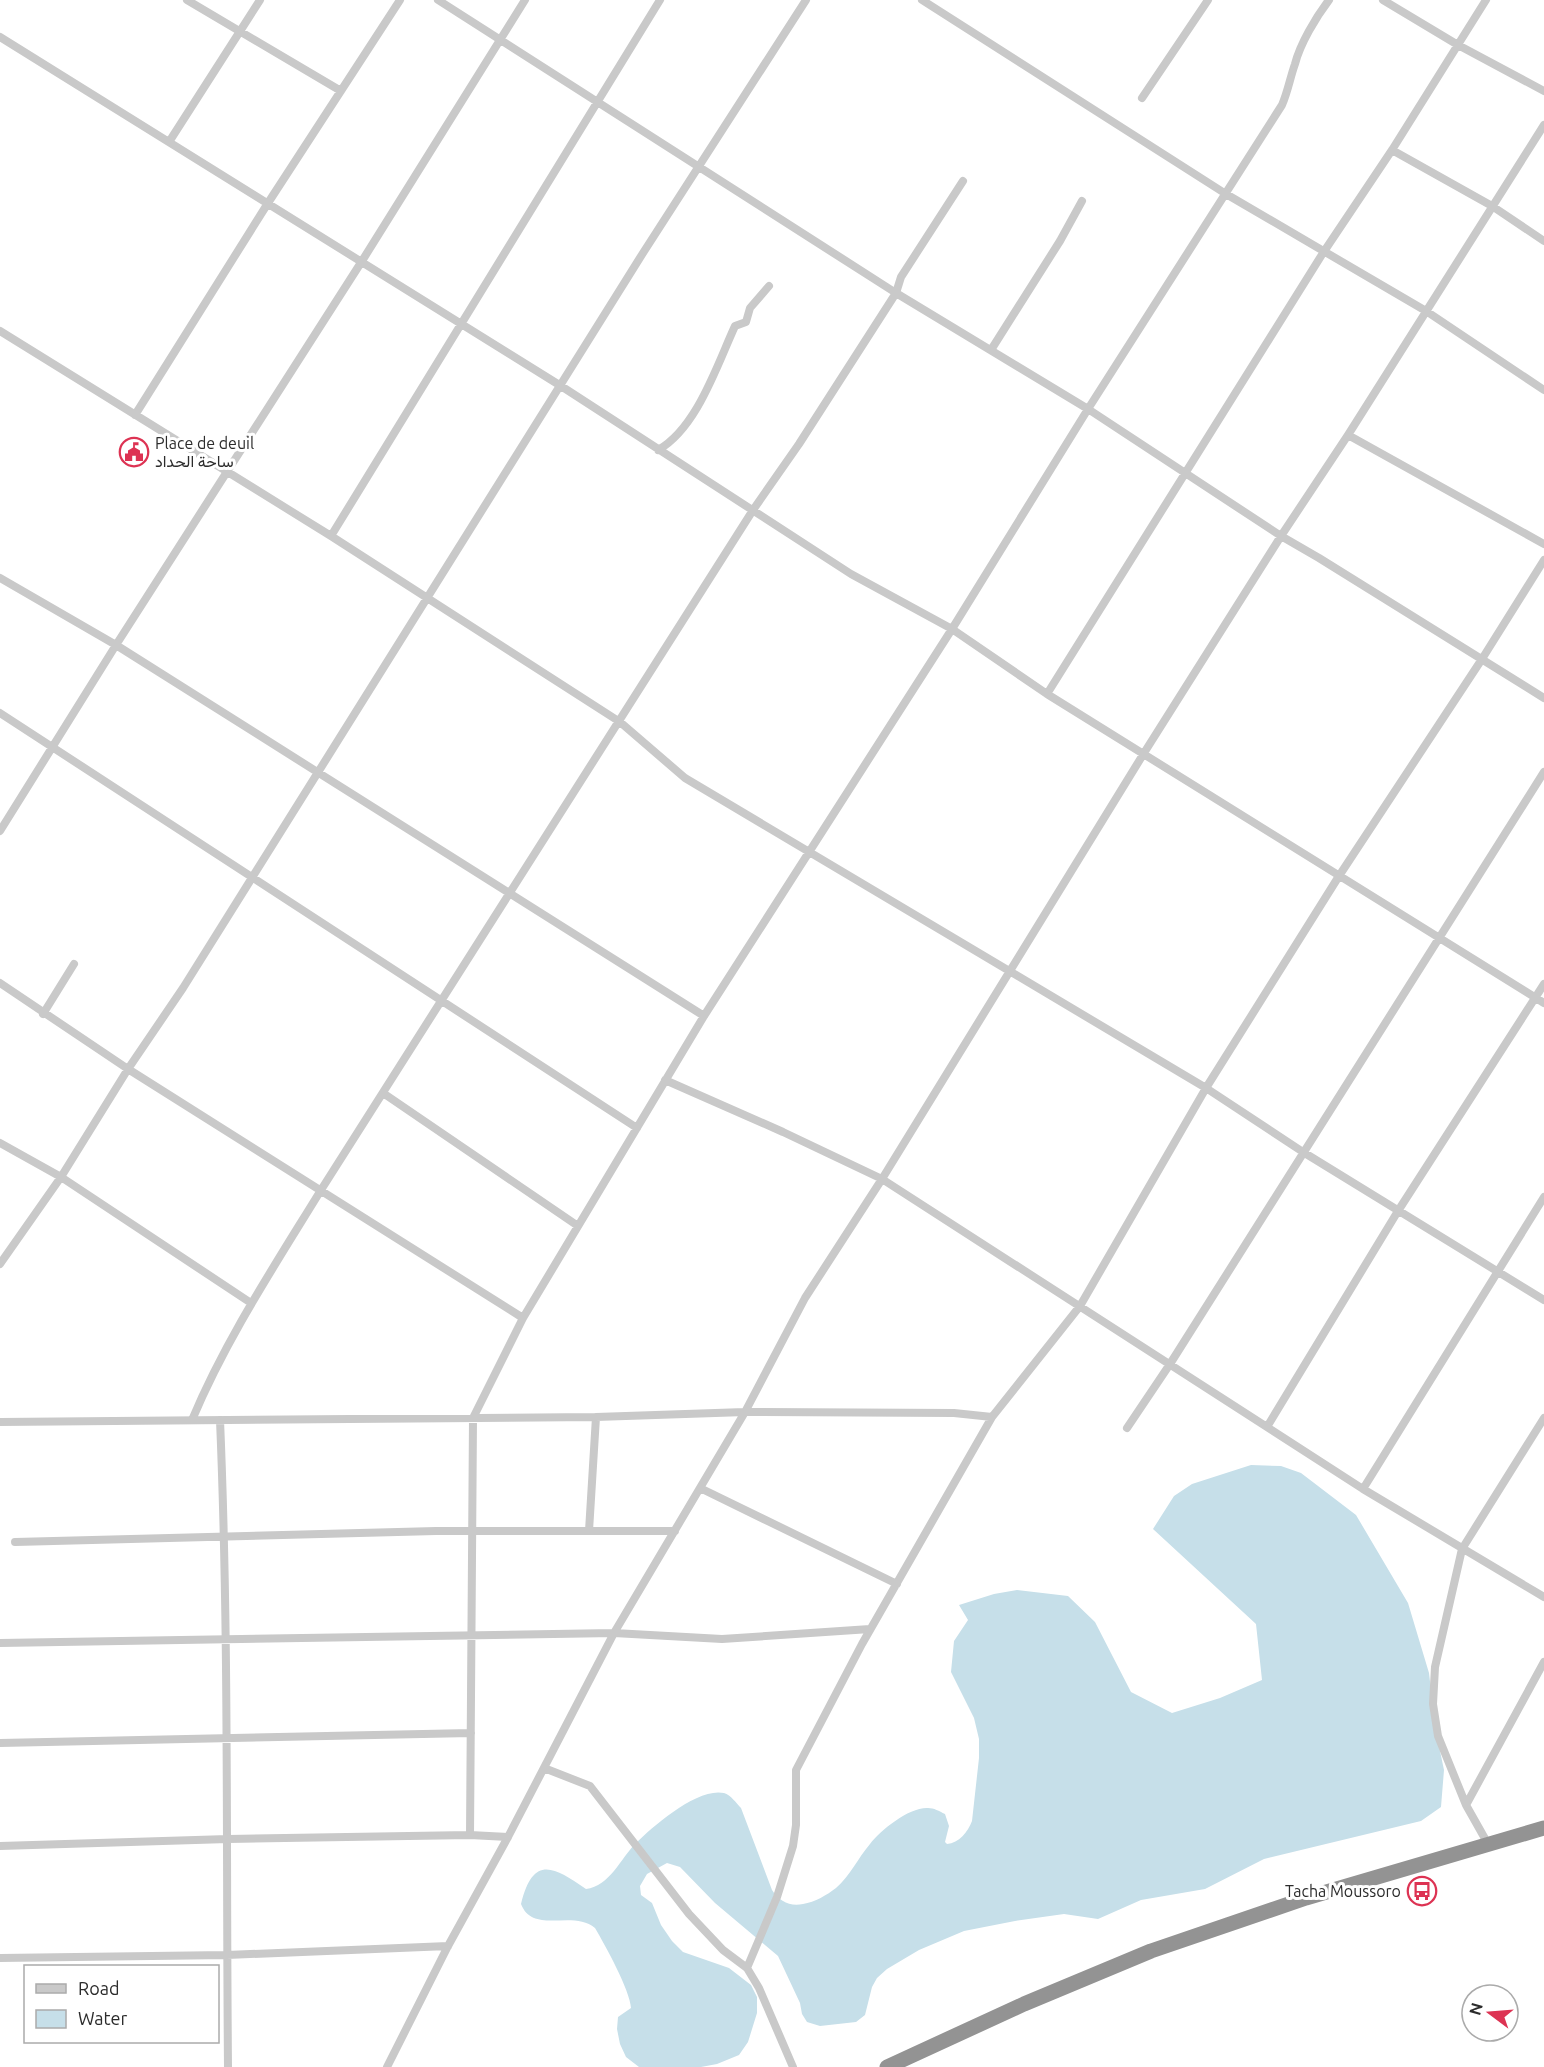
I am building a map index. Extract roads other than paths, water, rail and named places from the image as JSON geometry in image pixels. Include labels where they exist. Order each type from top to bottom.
[{"type":"highway","points":[[887,2067],[1004,2012],[1150,1951],[1306,1898],[1539,1831]]},
{"type":"street","points":[[187,0],[341,91]]},
{"type":"street","points":[[170,142],[260,0]]},
{"type":"street","points":[[135,415],[268,203],[400,0]]},
{"type":"street","points":[[438,0],[896,293],[1088,409],[1281,536],[1544,698]]},
{"type":"street","points":[[0,831],[525,0]]},
{"type":"street","points":[[331,536],[660,0]]},
{"type":"street","points":[[0,1264],[61,1178],[128,1069],[183,988],[643,253],[806,0]]},
{"type":"street","points":[[922,0],[1226,194],[1323,253],[1426,311],[1544,390]]},
{"type":"street","points":[[1142,98],[1208,0]]},
{"type":"street","points":[[470,1835],[473,1418],[523,1318],[704,1016],[952,629],[1088,409],[1282,105],[1300,51],[1329,0]]},
{"type":"street","points":[[1383,0],[1458,45],[1544,91]]},
{"type":"street","points":[[1047,694],[1323,253],[1392,150],[1486,0]]},
{"type":"street","points":[[0,37],[561,386],[851,574],[952,629],[1047,694],[1544,1003]]},
{"type":"street","points":[[387,2067],[448,1946],[508,1837],[614,1633],[745,1412],[806,1298],[882,1179],[1144,753],[1544,125]]},
{"type":"street","points":[[1392,150],[1492,206],[1544,241]]},
{"type":"street","points":[[192,1420],[208,1383],[251,1303],[321,1190],[753,510],[800,444],[896,293],[901,278],[963,181]]},
{"type":"street","points":[[991,350],[1060,241],[1082,201]]},
{"type":"street","points":[[658,450],[679,435],[700,401],[735,326],[746,322],[750,308],[769,286]]},
{"type":"street","points":[[0,332],[331,536],[620,722],[685,778],[1206,1088],[1303,1152],[1544,1300]]},
{"type":"street","points":[[1348,435],[1544,544]]},
{"type":"street","points":[[747,1968],[777,1897],[793,1846],[796,1825],[796,1770],[870,1629],[992,1417],[1080,1306],[1206,1088],[1339,876],[1482,659],[1544,560]]},
{"type":"street","points":[[0,578],[116,645],[704,1016]]},
{"type":"street","points":[[0,713],[637,1128]]},
{"type":"street","points":[[1127,1428],[1170,1364],[1544,772]]},
{"type":"street","points":[[43,1014],[74,964]]},
{"type":"street","points":[[0,983],[128,1069],[523,1318]]},
{"type":"street","points":[[1267,1427],[1398,1211],[1544,984]]},
{"type":"street","points":[[665,1080],[882,1179],[1363,1489],[1544,1597]]},
{"type":"street","points":[[383,1093],[578,1226]]},
{"type":"street","points":[[0,1143],[61,1178],[251,1303]]},
{"type":"street","points":[[1363,1489],[1544,1197]]},
{"type":"street","points":[[0,1422],[596,1417],[745,1412],[954,1413],[992,1417]]},
{"type":"street","points":[[589,1531],[596,1417]]},
{"type":"street","points":[[1488,1844],[1466,1805],[1438,1736],[1433,1688],[1435,1667],[1462,1549],[1544,1418]]},
{"type":"street","points":[[220,1420],[228,1839],[228,2067]]},
{"type":"street","points":[[700,1488],[897,1584]]},
{"type":"street","points":[[15,1542],[471,1531],[675,1531]]},
{"type":"street","points":[[0,1643],[614,1633],[722,1639],[870,1629]]},
{"type":"street","points":[[1466,1805],[1544,1662]]},
{"type":"street","points":[[0,1743],[471,1732]]},
{"type":"street","points":[[544,1768],[590,1786],[689,1914],[717,1944],[747,1968],[759,1988],[793,2067]]},
{"type":"street","points":[[0,1846],[228,1839],[470,1835],[508,1837]]},
{"type":"street","points":[[0,1958],[227,1955],[448,1946]]},
{"type":"water","points":[[1251,1465],[1281,1466],[1301,1473],[1356,1515],[1408,1603],[1429,1673],[1436,1732],[1444,1770],[1441,1807],[1421,1821],[1264,1859],[1205,1889],[1141,1900],[1098,1919],[1064,1914],[964,1931],[919,1950],[887,1969],[877,1978],[872,1987],[865,2015],[856,2022],[820,2026],[807,2022],[802,2014],[800,2003],[778,1956],[715,1903],[680,1867],[667,1863],[647,1874],[640,1886],[641,1895],[652,1903],[661,1925],[683,1952],[729,1968],[751,1985],[757,1997],[757,2013],[748,2042],[739,2055],[717,2064],[701,2067],[639,2067],[626,2057],[617,2029],[618,2017],[631,2008],[622,1979],[595,1928],[576,1921],[544,1920],[527,1913],[521,1904],[526,1888],[538,1872],[554,1871],[586,1889],[594,1887],[602,1883],[630,1849],[664,1818],[689,1802],[713,1793],[727,1794],[741,1808],[772,1890],[781,1900],[789,1904],[812,1902],[836,1888],[875,1838],[896,1820],[912,1811],[930,1808],[945,1814],[949,1826],[945,1842],[947,1844],[955,1842],[965,1833],[972,1821],[979,1758],[979,1739],[974,1718],[951,1672],[954,1641],[968,1620],[959,1605],[994,1594],[1017,1590],[1068,1596],[1095,1622],[1131,1692],[1172,1713],[1220,1698],[1262,1680],[1256,1624],[1153,1529],[1174,1496],[1192,1484]]},
{"type":"place","name":"Place de deuil ساحة الحداد","points":[[134,452]]},
{"type":"place","name":"Tacha Moussoro","points":[[1422,1891]]}]
